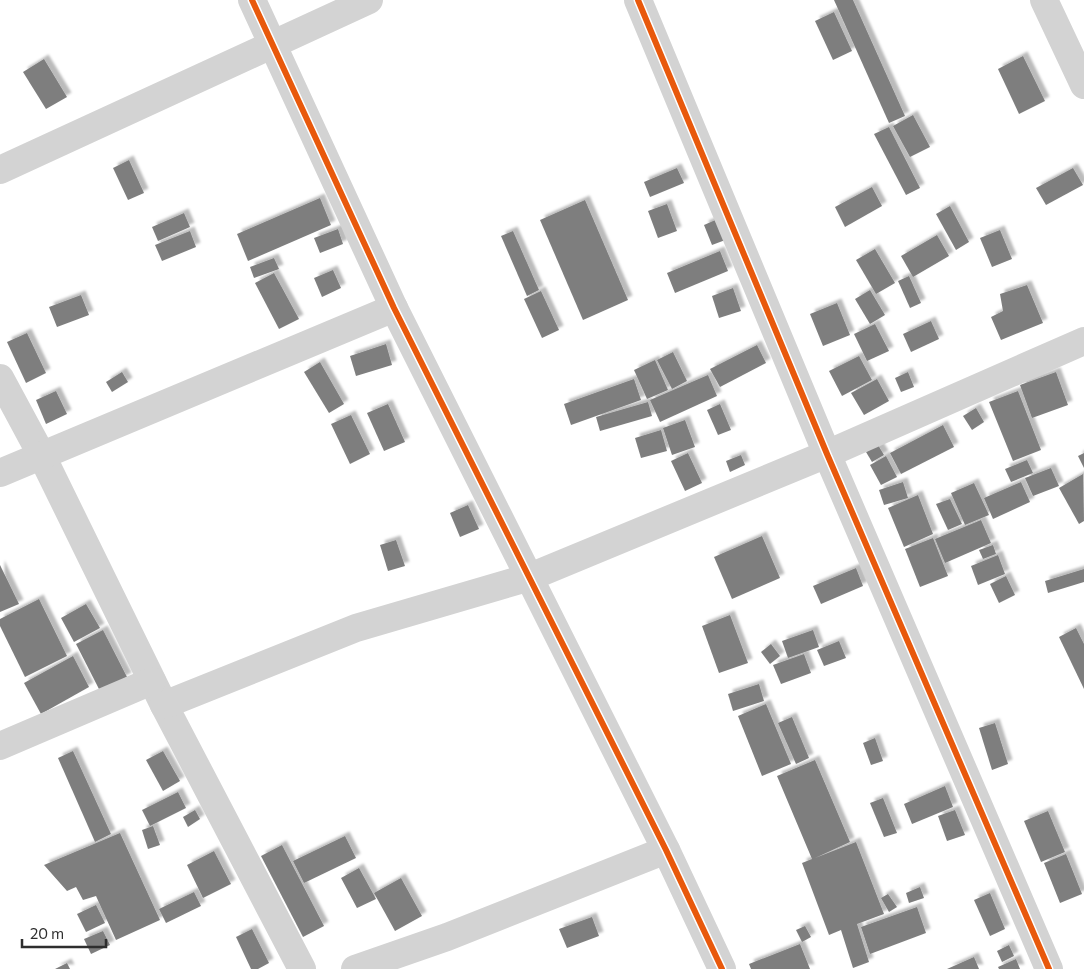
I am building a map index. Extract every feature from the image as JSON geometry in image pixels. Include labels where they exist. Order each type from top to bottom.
[{"type":"street","points":[[252,0],[394,308],[666,850],[722,969]]},
{"type":"street","points":[[0,170],[369,0]]},
{"type":"street","points":[[638,0],[827,454],[1049,969]]},
{"type":"street","points":[[1044,0],[1084,85]]},
{"type":"street","points":[[0,473],[394,308]]},
{"type":"street","points":[[164,705],[356,628],[530,577],[827,454],[1084,341]]},
{"type":"street","points":[[0,378],[42,456],[164,705],[302,969]]},
{"type":"street","points":[[0,746],[152,681]]},
{"type":"street","points":[[355,969],[447,937],[666,850]]},
{"type":"building","points":[[834,0],[853,0],[905,116],[889,123]]},
{"type":"building","points":[[834,12],[852,51],[833,60],[815,21]]},
{"type":"building","points":[[1023,56],[1045,101],[1019,114],[998,69]]},
{"type":"building","points":[[44,59],[67,97],[46,109],[23,72]]},
{"type":"building","points":[[913,115],[930,147],[910,157],[893,126]]},
{"type":"building","points":[[889,127],[920,188],[906,195],[874,134]]},
{"type":"building","points":[[129,160],[144,193],[128,200],[113,168]]},
{"type":"building","points":[[677,168],[684,183],[650,197],[644,182]]},
{"type":"building","points":[[1073,168],[1083,185],[1046,205],[1036,188]]},
{"type":"building","points":[[872,187],[882,206],[845,227],[835,207]]},
{"type":"building","points":[[320,198],[331,225],[248,261],[237,234]]},
{"type":"building","points":[[585,200],[628,300],[583,320],[540,220]]},
{"type":"building","points":[[667,204],[677,231],[658,238],[648,211]]},
{"type":"building","points":[[950,206],[969,242],[956,250],[936,214]]},
{"type":"building","points":[[184,213],[190,227],[158,241],[152,227]]},
{"type":"building","points":[[720,218],[728,239],[712,245],[704,225]]},
{"type":"building","points":[[338,229],[343,244],[320,253],[314,238]]},
{"type":"building","points":[[1000,230],[1012,259],[992,267],[980,238]]},
{"type":"building","points":[[190,231],[196,247],[162,261],[155,245]]},
{"type":"building","points":[[513,231],[539,290],[527,296],[501,236]]},
{"type":"building","points":[[937,235],[949,256],[913,277],[901,256]]},
{"type":"building","points":[[875,249],[895,283],[876,294],[856,260]]},
{"type":"building","points":[[720,251],[728,271],[675,293],[667,273]]},
{"type":"building","points":[[274,258],[279,269],[254,278],[250,267]]},
{"type":"building","points":[[333,270],[341,288],[322,297],[314,278]]},
{"type":"building","points":[[274,273],[299,319],[279,329],[255,283]]},
{"type":"building","points":[[909,276],[921,303],[910,308],[898,281]]},
{"type":"building","points":[[1027,285],[1043,323],[1001,340],[991,317],[1003,311],[1000,294]]},
{"type":"building","points":[[733,288],[741,311],[719,318],[712,296]]},
{"type":"building","points":[[870,290],[885,315],[870,324],[855,299]]},
{"type":"building","points":[[541,291],[559,330],[542,338],[524,299]]},
{"type":"building","points":[[81,295],[89,315],[57,327],[49,307]]},
{"type":"building","points":[[837,303],[850,335],[823,346],[810,314]]},
{"type":"building","points":[[931,321],[939,339],[911,352],[903,334]]},
{"type":"building","points":[[875,324],[889,351],[867,361],[854,334]]},
{"type":"building","points":[[27,333],[46,373],[26,383],[7,342]]},
{"type":"building","points":[[386,344],[392,365],[356,376],[350,356]]},
{"type":"building","points":[[757,345],[766,363],[720,387],[710,369]]},
{"type":"building","points":[[673,352],[687,381],[672,389],[657,360]]},
{"type":"building","points":[[859,356],[872,380],[842,396],[829,371]]},
{"type":"building","points":[[655,360],[668,390],[647,399],[634,370]]},
{"type":"building","points":[[320,362],[344,404],[329,413],[304,372]]},
{"type":"building","points":[[122,372],[128,382],[112,392],[106,382]]},
{"type":"building","points":[[908,372],[914,387],[901,392],[895,378]]},
{"type":"building","points":[[1056,372],[1068,405],[1032,418],[1020,385]]},
{"type":"building","points":[[708,375],[717,396],[660,422],[650,400]]},
{"type":"building","points":[[634,379],[641,400],[571,425],[564,404]]},
{"type":"building","points":[[877,379],[889,401],[864,415],[851,393]]},
{"type":"building","points":[[56,391],[67,414],[46,424],[36,400]]},
{"type":"building","points":[[1018,391],[1041,450],[1013,461],[989,402]]},
{"type":"building","points":[[648,402],[652,416],[600,431],[596,417]]},
{"type":"building","points":[[388,404],[405,442],[384,451],[367,413]]},
{"type":"building","points":[[720,404],[731,430],[718,435],[707,410]]},
{"type":"building","points":[[976,408],[984,422],[972,430],[963,416]]},
{"type":"building","points":[[351,415],[370,454],[350,464],[331,424]]},
{"type":"building","points":[[685,420],[695,447],[672,455],[663,428]]},
{"type":"building","points":[[943,425],[954,447],[901,474],[890,453]]},
{"type":"building","points":[[661,430],[667,451],[641,458],[635,438]]},
{"type":"building","points":[[878,445],[884,455],[872,462],[866,452]]},
{"type":"building","points":[[688,453],[702,483],[685,491],[671,461]]},
{"type":"building","points":[[1084,453],[1084,468],[1078,456]]},
{"type":"building","points":[[741,455],[745,465],[730,472],[726,461]]},
{"type":"building","points":[[886,456],[897,477],[881,485],[870,465]]},
{"type":"building","points":[[1027,460],[1033,473],[1011,482],[1005,469]]},
{"type":"building","points":[[1051,468],[1059,486],[1033,496],[1025,478]]},
{"type":"building","points":[[1083,474],[1084,521],[1079,524],[1059,488]]},
{"type":"building","points":[[903,482],[908,498],[884,505],[879,490]]},
{"type":"building","points":[[1021,482],[1030,502],[993,519],[984,498]]},
{"type":"building","points":[[974,483],[989,515],[965,525],[951,493]]},
{"type":"building","points":[[918,495],[933,534],[904,547],[888,508]]},
{"type":"building","points":[[950,499],[962,524],[948,530],[936,504]]},
{"type":"building","points":[[468,505],[479,529],[460,537],[450,513]]},
{"type":"building","points":[[981,520],[991,543],[945,563],[935,539]]},
{"type":"building","points":[[762,536],[780,578],[732,599],[714,557]]},
{"type":"building","points":[[933,538],[948,576],[920,587],[905,549]]},
{"type":"building","points":[[396,540],[405,566],[388,571],[380,545]]},
{"type":"building","points":[[993,545],[996,554],[983,559],[979,550]]},
{"type":"building","points":[[998,555],[1005,574],[978,585],[971,566]]},
{"type":"building","points":[[0,565],[19,604],[0,612]]},
{"type":"building","points":[[856,568],[863,586],[821,604],[813,586]]},
{"type":"building","points":[[1084,569],[1084,582],[1048,593],[1045,581]]},
{"type":"building","points":[[1006,576],[1015,595],[999,603],[990,584]]},
{"type":"building","points":[[39,599],[67,656],[25,677],[0,626],[0,619]]},
{"type":"building","points":[[86,604],[100,628],[74,642],[61,618]]},
{"type":"building","points":[[730,615],[748,663],[719,673],[702,626]]},
{"type":"building","points":[[1076,628],[1084,644],[1084,689],[1059,637]]},
{"type":"building","points":[[103,630],[127,677],[100,691],[76,644]]},
{"type":"building","points":[[813,630],[819,647],[788,658],[782,641]]},
{"type":"building","points":[[839,641],[846,658],[824,666],[817,650]]},
{"type":"building","points":[[771,644],[780,656],[770,664],[761,652]]},
{"type":"building","points":[[804,654],[811,673],[781,684],[773,665]]},
{"type":"building","points":[[73,656],[89,687],[41,714],[24,683]]},
{"type":"building","points":[[759,684],[764,701],[733,711],[728,694]]},
{"type":"building","points":[[766,704],[791,764],[762,776],[738,716]]},
{"type":"building","points":[[792,717],[809,758],[796,764],[778,723]]},
{"type":"building","points":[[995,723],[1008,764],[992,770],[979,728]]},
{"type":"building","points":[[875,738],[883,761],[871,765],[863,743]]},
{"type":"building","points":[[73,751],[111,834],[95,842],[58,758]]},
{"type":"building","points":[[163,751],[180,781],[163,791],[146,760]]},
{"type":"building","points":[[815,760],[850,842],[815,858],[856,842],[884,914],[857,924],[869,962],[853,968],[841,930],[829,935],[802,863],[812,859],[777,776]]},
{"type":"building","points":[[945,786],[953,807],[912,824],[904,804]]},
{"type":"building","points":[[178,792],[186,808],[150,826],[142,810]]},
{"type":"building","points":[[883,798],[897,833],[884,837],[870,803]]},
{"type":"building","points":[[195,810],[200,819],[188,827],[183,817]]},
{"type":"building","points":[[955,810],[965,835],[947,841],[938,816]]},
{"type":"building","points":[[1048,811],[1065,852],[1041,862],[1024,821]]},
{"type":"building","points":[[153,826],[160,845],[148,849],[142,830]]},
{"type":"building","points":[[120,833],[160,920],[116,940],[96,896],[83,900],[76,887],[67,891],[44,865]]},
{"type":"building","points":[[345,836],[356,858],[304,883],[293,861]]},
{"type":"building","points":[[282,845],[324,926],[303,937],[261,856]]},
{"type":"building","points":[[214,851],[231,884],[203,898],[187,865]]},
{"type":"building","points":[[1066,854],[1082,894],[1060,903],[1044,863]]},
{"type":"building","points":[[359,868],[376,899],[357,908],[341,878]]},
{"type":"building","points":[[401,878],[422,916],[395,931],[374,893]]},
{"type":"building","points":[[920,887],[924,898],[909,903],[906,893]]},
{"type":"building","points":[[194,892],[201,906],[166,923],[159,909]]},
{"type":"building","points":[[990,893],[1005,929],[990,936],[974,900]]},
{"type":"building","points":[[888,894],[897,907],[889,912],[881,898]]},
{"type":"building","points":[[96,905],[105,923],[86,932],[77,914]]},
{"type":"building","points":[[917,907],[926,933],[870,954],[861,927]]},
{"type":"building","points":[[592,917],[599,936],[567,948],[559,929]]},
{"type":"building","points":[[805,926],[811,937],[802,942],[796,930]]},
{"type":"building","points":[[252,929],[269,963],[258,969],[251,969],[236,937]]},
{"type":"building","points":[[103,931],[110,945],[91,954],[84,939]]},
{"type":"building","points":[[800,944],[810,969],[751,969],[749,964]]},
{"type":"building","points":[[1009,945],[1014,956],[1002,962],[997,951]]},
{"type":"building","points":[[974,957],[979,969],[947,969]]},
{"type":"building","points":[[1016,959],[1020,969],[999,969],[998,967]]},
{"type":"building","points":[[67,963],[70,969],[55,969]]},
{"type":"cycle path","points":[[252,0],[394,308],[666,850],[722,969]]},
{"type":"cycle path","points":[[638,0],[827,454],[1049,969]]}]
